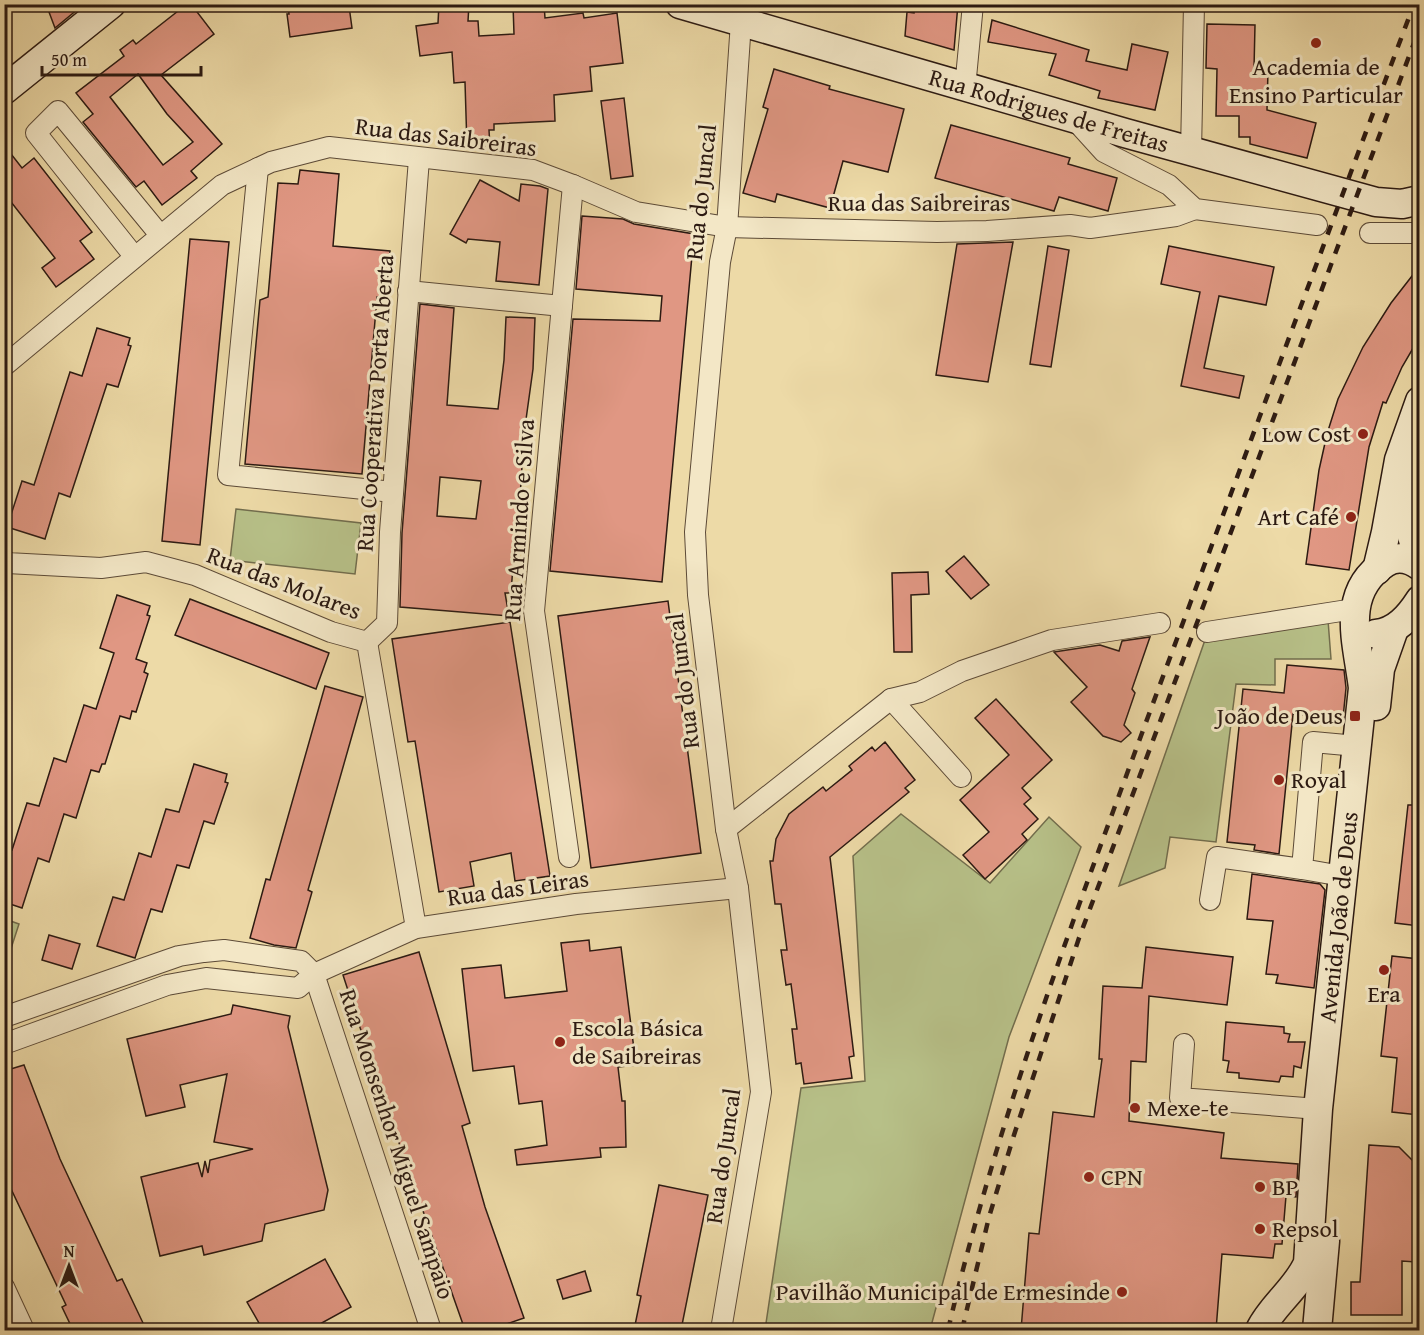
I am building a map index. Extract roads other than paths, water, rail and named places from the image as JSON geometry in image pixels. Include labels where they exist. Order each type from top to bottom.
[{"type":"main road","points":[[4,90],[111,4]]},
{"type":"main road","name":"Rua Rodrigues de Freitas","points":[[680,4],[965,88],[1376,202],[1402,204],[1419,200]]},
{"type":"main road","name":"Avenida João de Deus","points":[[1317,1325],[1322,1283],[1324,1145],[1318,1109],[1363,688],[1356,649],[1355,613],[1362,588],[1377,570],[1399,460],[1419,400]]},
{"type":"main road","points":[[1419,459],[1410,511],[1411,531],[1419,566]]},
{"type":"main road","points":[[1377,570],[1386,563],[1404,558],[1419,566]]},
{"type":"main road","name":"Avenida João de Deus","points":[[1260,1330],[1267,1317],[1304,1273],[1308,1263],[1380,669],[1394,629],[1412,612],[1419,600]]},
{"type":"main road","points":[[1355,613],[1360,626],[1367,632],[1376,634],[1394,629]]},
{"type":"main road","name":"Avenida João de Deus","points":[[1281,1302],[1290,1299],[1308,1304],[1314,1311],[1317,1325]]},
{"type":"street","points":[[965,88],[974,4]]},
{"type":"street","points":[[1191,152],[1194,4]]},
{"type":"street","name":"Rua do Juncal","points":[[722,1330],[761,1092],[738,888],[726,829],[698,596],[695,532],[720,262],[727,226],[741,22]]},
{"type":"street","points":[[134,256],[36,133],[58,111],[160,235]]},
{"type":"street","points":[[1073,118],[1104,152],[1169,184],[1195,209],[1317,225]]},
{"type":"street","name":"Rua das Saibreiras","points":[[4,366],[222,185],[271,162],[329,147],[419,159],[533,170],[573,184],[636,212],[727,226],[937,232],[1070,225],[1090,228],[1176,216],[1195,209]]},
{"type":"street","name":"Rua Cooperativa Porta Aberta","points":[[367,642],[387,623],[393,492],[419,159]]},
{"type":"street","points":[[258,168],[228,475],[393,492]]},
{"type":"street","name":"Rua Armindo e Silva","points":[[569,857],[534,611],[573,184]]},
{"type":"street","points":[[1370,233],[1419,233]]},
{"type":"street","points":[[408,291],[562,306]]},
{"type":"street","name":"Rua das Molares","points":[[4,560],[7,563],[101,568],[146,562],[195,575],[331,632],[367,642],[416,928]]},
{"type":"street","points":[[1207,632],[1355,613]]},
{"type":"street","points":[[726,829],[891,699],[920,692],[962,671],[1052,640],[1160,623]]},
{"type":"street","points":[[891,699],[961,777]]},
{"type":"street","points":[[1302,869],[1313,742],[1357,746]]},
{"type":"street","points":[[1210,900],[1217,857],[1342,876]]},
{"type":"street","name":"Rua das Leiras","points":[[6,1039],[167,985],[206,978],[298,988],[314,974],[416,928],[576,904],[738,888]]},
{"type":"street","points":[[4,1017],[179,956],[204,952],[224,950],[301,961],[314,974]]},
{"type":"street","points":[[204,952],[206,978]]},
{"type":"street","name":"Rua Monsenhor Miguel Sampaio","points":[[314,974],[431,1330]]},
{"type":"street","points":[[1184,1044],[1180,1098],[1318,1109]]},
{"type":"street","points":[[4,1287],[24,1330]]},
{"type":"railway","points":[[948,1330],[990,1172],[1014,1093],[1067,938],[1414,4]]},
{"type":"railway","points":[[962,1330],[989,1217],[1079,938],[1420,27]]},
{"type":"place","name":"Academia de Ensino Particular","points":[[1316,43]]},
{"type":"place","name":"Low Cost","points":[[1363,434]]},
{"type":"place","name":"Art Café","points":[[1351,517]]},
{"type":"place","name":"João de Deus","points":[[1355,716]]},
{"type":"place","name":"Royal","points":[[1279,780]]},
{"type":"place","name":"Era","points":[[1384,970]]},
{"type":"place","name":"Escola Básica de Saibreiras","points":[[560,1042]]},
{"type":"place","name":"Mexe-te","points":[[1135,1108]]},
{"type":"place","name":"CPN","points":[[1089,1177]]},
{"type":"place","name":"BP","points":[[1260,1187]]},
{"type":"place","name":"Repsol","points":[[1260,1229]]},
{"type":"place","name":"Pavilhão Municipal de Ermesinde","points":[[1122,1292]]}]
